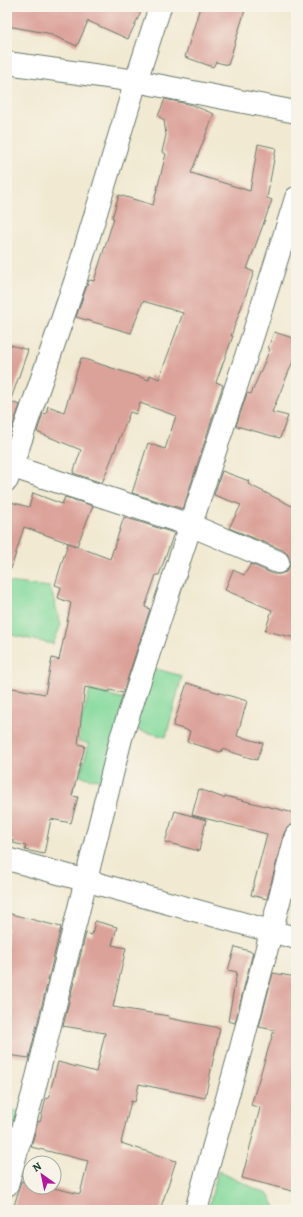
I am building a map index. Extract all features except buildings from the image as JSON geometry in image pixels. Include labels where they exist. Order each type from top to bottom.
[{"type":"main road","points":[[160,7],[75,282],[8,470],[190,525],[278,562]]},
{"type":"main road","points":[[7,63],[136,81],[296,112]]},
{"type":"main road","points":[[7,1185],[33,1094],[121,738],[253,335],[296,198]]},
{"type":"main road","points":[[196,1210],[241,1048],[296,836]]},
{"type":"main road","points":[[7,859],[296,938]]},
{"type":"green space","points":[[7,582],[50,587],[61,625],[53,644],[7,634]]},
{"type":"green space","points":[[149,667],[182,676],[166,737],[133,729]]},
{"type":"green space","points":[[90,690],[128,700],[106,782],[80,776],[89,744],[76,740]]},
{"type":"green space","points":[[7,1109],[22,1112],[7,1159]]},
{"type":"green space","points":[[218,1171],[269,1195],[276,1210],[208,1210]]}]
